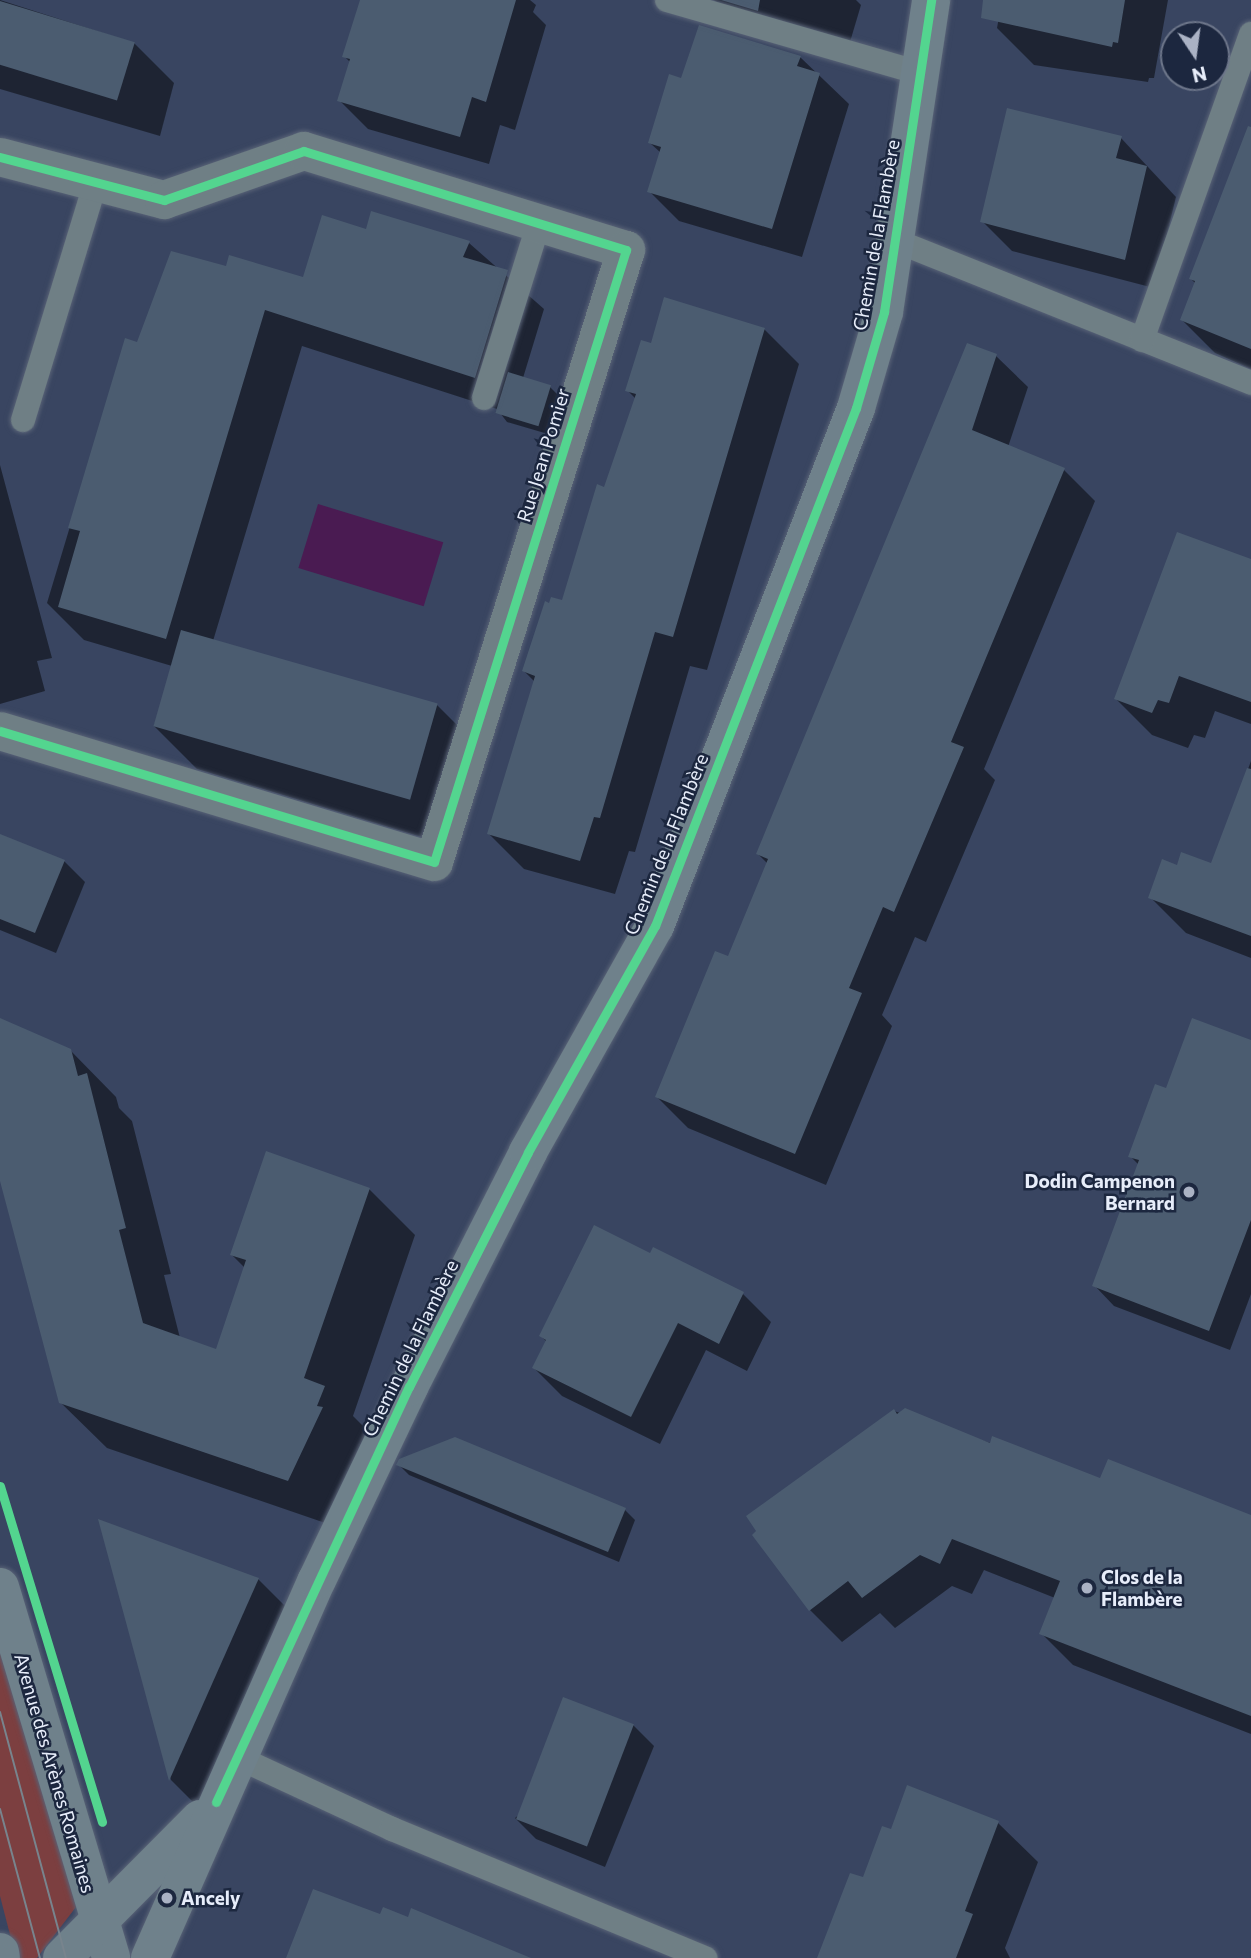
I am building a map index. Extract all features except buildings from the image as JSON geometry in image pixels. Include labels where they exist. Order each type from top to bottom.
[{"type":"street","name":"Chemin de la Flambère","points":[[150,1958],[216,1802],[239,1758],[409,1387],[528,1152],[655,926],[856,408],[884,312],[931,0]]},
{"type":"street","name":"Rue Jean Pomier","points":[[0,157],[95,185],[164,200],[304,151],[626,250],[434,862],[0,731]]},
{"type":"street","name":"Avenue des Arènes Romaines","points":[[0,1587],[105,1941]]},
{"type":"street","name":"Chemin de la Flambère","points":[[62,1958],[105,1941],[216,1802]]},
{"type":"street","points":[[0,1952],[1,1958]]},
{"type":"lane","points":[[667,0],[920,73]]},
{"type":"lane","points":[[1142,340],[1251,34]]},
{"type":"lane","points":[[23,420],[95,185]]},
{"type":"lane","points":[[484,398],[539,223]]},
{"type":"lane","points":[[894,240],[1251,383]]},
{"type":"lane","points":[[239,1758],[392,1829],[705,1958]]},
{"type":"shaded area","points":[[318,504],[443,542],[424,606],[298,568]]},
{"type":"shaded area","points":[[0,1635],[76,1907],[37,1958],[16,1958],[0,1896]]},
{"type":"tram line","points":[[0,1712],[66,1958]]},
{"type":"tram line","points":[[0,1809],[40,1958]]},
{"type":"cycle path","points":[[216,1802],[409,1387],[528,1152],[655,926],[856,408],[884,312],[931,0]]},
{"type":"cycle path","points":[[0,157],[164,200],[304,151],[626,250],[434,862],[0,731]]},
{"type":"cycle path","points":[[0,1486],[102,1822]]},
{"type":"place","name":"Dodin Campenon Bernard","points":[[1189,1192]]},
{"type":"place","name":"Clos de la Flambère","points":[[1087,1588]]},
{"type":"place","name":"Ancely","points":[[167,1898]]}]
